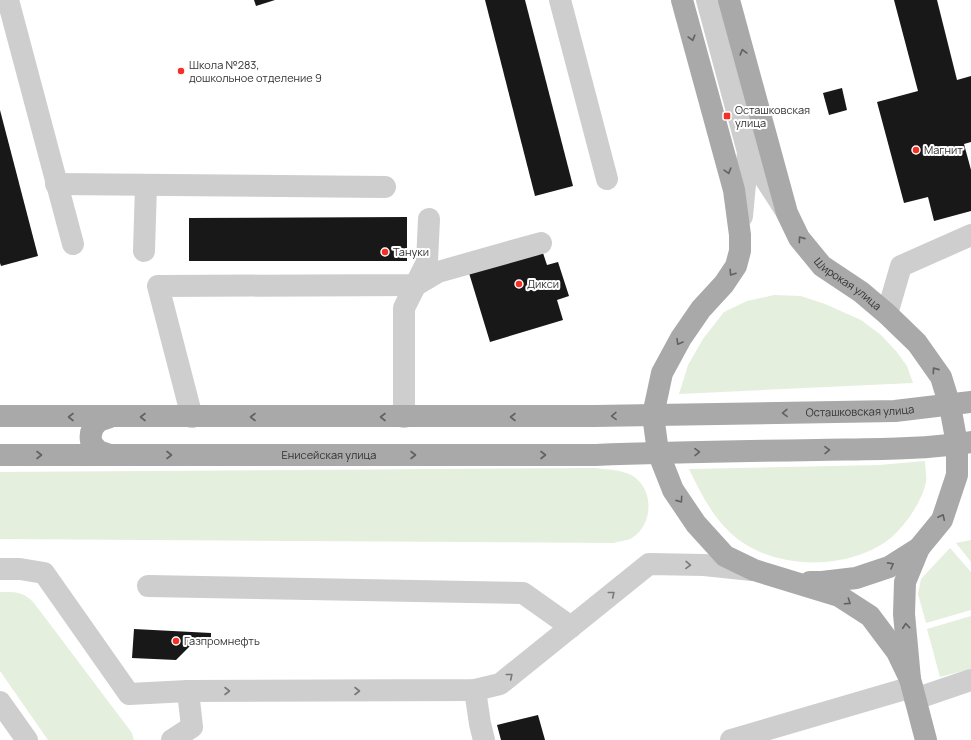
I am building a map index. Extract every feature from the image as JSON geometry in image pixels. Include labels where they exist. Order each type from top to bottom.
[{"type":"main road","points":[[682,0],[734,190],[740,235],[740,251],[736,266],[724,284],[701,309],[681,338],[662,373],[653,415],[658,452],[673,490],[696,524],[724,556],[754,570],[839,596],[870,616],[897,652],[913,688]]},
{"type":"main road","name":"Широкая улица","points":[[729,0],[787,213],[799,238],[822,266],[861,292],[918,343],[940,377],[964,443],[957,475],[942,520],[918,548]]},
{"type":"main road","name":"Осташковская улица","points":[[653,415],[895,411],[950,406],[971,402]]},
{"type":"main road","points":[[0,416],[404,417],[653,415]]},
{"type":"main road","points":[[110,417],[100,420],[93,427],[90,434],[92,444],[98,451],[111,455]]},
{"type":"main road","points":[[658,452],[897,448],[964,443]]},
{"type":"main road","name":"Енисейская улица","points":[[0,455],[596,455],[658,452]]},
{"type":"main road","points":[[785,580],[822,582],[856,578],[889,567],[918,548]]},
{"type":"main road","points":[[918,548],[906,582],[904,614],[913,688],[926,740]]},
{"type":"street","points":[[8,0],[73,244]]},
{"type":"street","points":[[707,0],[748,152],[787,213]]},
{"type":"street","points":[[563,1],[607,178]]},
{"type":"street","points":[[740,235],[748,152]]},
{"type":"street","points":[[56,184],[385,187]]},
{"type":"street","points":[[144,252],[146,185]]},
{"type":"street","points":[[404,417],[404,308],[427,262],[429,219]]},
{"type":"street","points":[[887,314],[901,266],[971,235]]},
{"type":"street","points":[[192,417],[158,286],[416,285],[438,272],[542,243]]},
{"type":"street","points":[[0,569],[20,569],[44,573],[129,694],[188,691],[475,690],[500,684],[649,564],[704,565],[754,570]]},
{"type":"street","points":[[148,586],[523,592],[571,627]]},
{"type":"street","points":[[731,740],[913,688],[971,680]]},
{"type":"street","points":[[475,690],[484,740]]},
{"type":"street","points":[[172,740],[192,727],[188,691]]},
{"type":"street","points":[[0,702],[27,740]]},
{"type":"green space","points":[[774,295],[801,296],[825,304],[861,320],[881,335],[896,351],[907,366],[913,383],[679,394],[688,365],[703,339],[724,312],[747,301]]},
{"type":"green space","points":[[925,461],[926,482],[921,497],[902,527],[893,536],[877,547],[858,555],[838,560],[817,562],[795,561],[775,557],[756,550],[739,540],[730,533],[716,517],[704,499],[689,469],[879,465]]},
{"type":"green space","points":[[595,468],[629,474],[635,477],[644,488],[648,503],[647,519],[638,533],[628,540],[614,543],[0,539],[0,472]]},
{"type":"green space","points":[[971,540],[971,562],[956,543]]},
{"type":"green space","points":[[950,548],[971,572],[971,610],[926,623],[918,594],[921,579]]},
{"type":"green space","points":[[0,592],[14,592],[22,594],[34,603],[132,733],[134,740],[48,740],[0,671]]},
{"type":"green space","points":[[971,616],[971,669],[940,677],[927,629]]},
{"type":"building","points":[[254,0],[275,0],[256,6]]},
{"type":"building","points":[[485,0],[525,0],[573,186],[535,196]]},
{"type":"building","points":[[894,0],[937,0],[957,80],[971,76],[971,142],[964,144],[971,170],[971,211],[934,221],[928,197],[904,203],[877,102],[918,91]]},
{"type":"building","points":[[842,88],[847,110],[829,115],[823,93]]},
{"type":"building","points":[[0,110],[38,256],[1,266],[0,263]]},
{"type":"building","points":[[407,217],[407,261],[189,261],[189,218]]},
{"type":"building","name":"Дикси","points":[[542,250],[547,265],[558,262],[569,296],[557,300],[563,320],[490,342],[469,273]]},
{"type":"building","points":[[134,629],[211,633],[211,645],[192,644],[176,660],[132,658]]},
{"type":"building","points":[[538,715],[545,740],[501,740],[497,725]]},
{"type":"place","name":"Школа №283, дошкольное отделение 9","points":[[181,71]]},
{"type":"place","name":"Осташковская улица","points":[[727,116]]},
{"type":"place","name":"Магнит","points":[[916,150]]},
{"type":"place","name":"Тануки","points":[[385,252]]},
{"type":"place","name":"Дикси","points":[[519,284]]},
{"type":"place","name":"Газпромнефть","points":[[176,641]]}]
